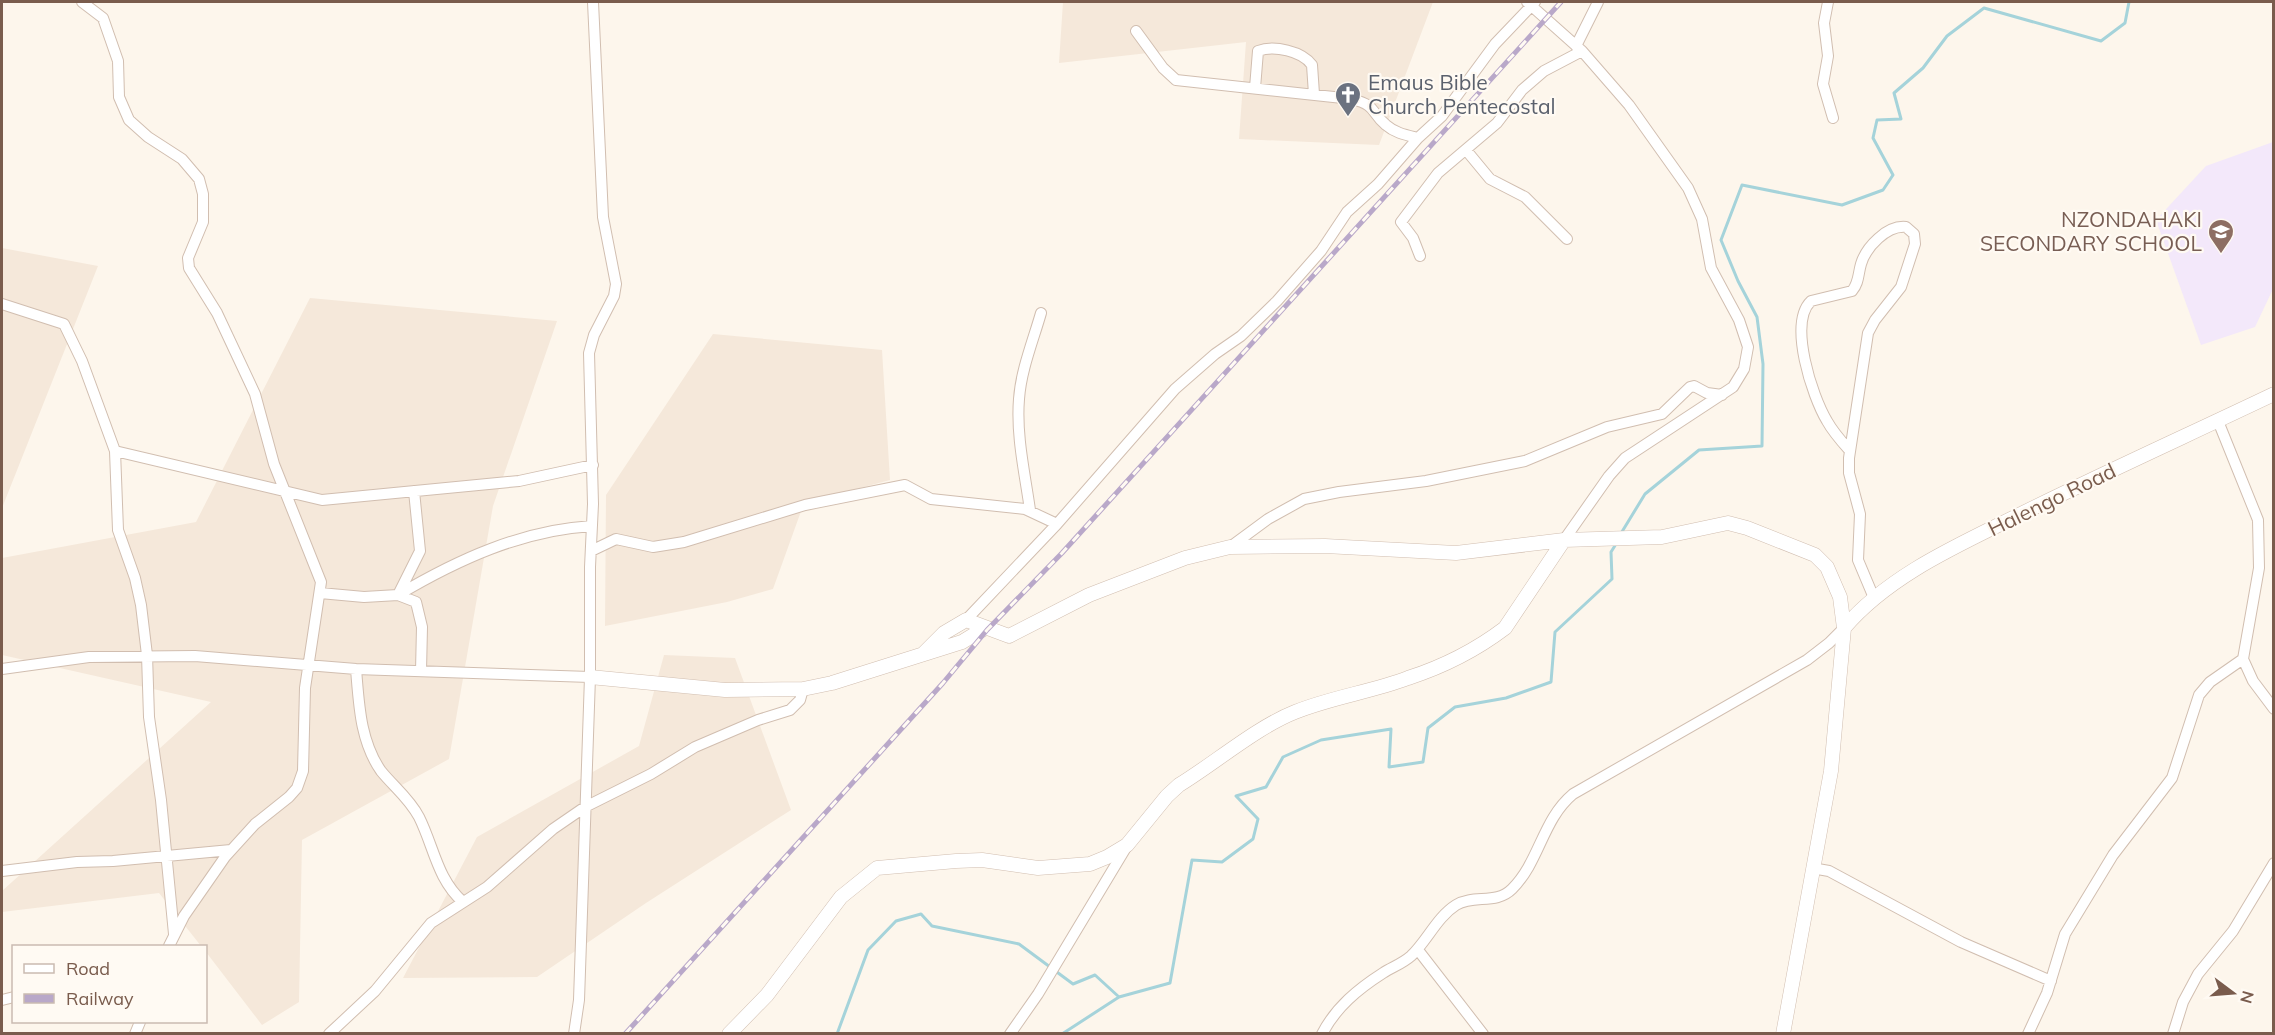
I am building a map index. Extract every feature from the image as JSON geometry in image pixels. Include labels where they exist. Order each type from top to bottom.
[{"type":"street","points":[[82,2],[100,14],[106,27],[118,62],[119,97],[129,120],[148,137],[182,159],[199,179],[204,208],[203,222],[188,258],[189,267],[217,312],[247,374],[262,415],[274,464],[319,572],[320,593],[305,688],[303,771],[297,788],[255,824],[231,850],[196,897],[169,945]]},
{"type":"street","points":[[574,1034],[579,1000],[590,677],[593,465],[589,353],[594,335],[614,296],[616,284],[603,217],[592,2]]},
{"type":"street","points":[[1420,256],[1401,220],[1438,173],[1497,123],[1512,101],[1533,80],[1579,49],[1582,29],[1598,2]]},
{"type":"street","points":[[1828,2],[1824,23],[1828,56],[1823,84],[1833,118]]},
{"type":"street","points":[[924,653],[944,633],[966,620],[1057,524],[1179,384],[1247,330],[1277,301],[1321,251],[1347,212],[1378,184],[1418,138],[1446,112],[1494,44],[1531,3],[1579,49],[1639,117],[1681,177],[1698,208],[1711,268],[1739,320],[1748,347],[1744,369],[1733,387],[1625,458],[1609,476],[1571,540],[1505,628],[1492,638],[1472,650],[1408,679],[1317,703],[1274,723],[1173,790],[1127,846],[1010,1034]]},
{"type":"street","points":[[1136,31],[1163,68],[1176,80],[1314,94],[1362,102],[1371,106],[1388,127],[1418,138]]},
{"type":"street","points":[[1255,88],[1258,51],[1293,52],[1306,57],[1312,65],[1314,94]]},
{"type":"street","points":[[1466,150],[1490,178],[1525,197],[1567,239]]},
{"type":"street","points":[[1850,451],[1827,422],[1812,387],[1802,336],[1801,316],[1811,301],[1852,291],[1858,282],[1860,266],[1867,250],[1890,230],[1906,227],[1914,234],[1915,244],[1901,287],[1875,320],[1868,333],[1850,451],[1849,473],[1860,513],[1858,560],[1874,598]]},
{"type":"street","points":[[2,304],[57,320],[69,329],[115,451],[118,530],[138,591],[147,656],[148,717],[161,800],[174,934]]},
{"type":"street","points":[[1030,510],[1020,441],[1019,399],[1023,376],[1041,313]]},
{"type":"street","points":[[1230,547],[1268,519],[1304,499],[1497,468],[1542,454],[1607,427],[1662,414],[1689,387],[1694,386],[1707,393],[1722,395]]},
{"type":"street","name":"Halengo Road","points":[[1844,627],[1874,598],[1912,572],[1992,529],[2274,394]]},
{"type":"street","points":[[2218,421],[2252,500],[2260,535],[2259,568],[2243,659],[2253,681],[2274,708]]},
{"type":"street","points":[[115,451],[201,469],[287,494],[322,500],[537,479],[593,465]]},
{"type":"street","points":[[591,551],[616,539],[653,547],[684,542],[814,503],[905,485],[931,499],[1030,510],[1057,524]]},
{"type":"street","points":[[398,595],[420,551],[414,492]]},
{"type":"street","points":[[966,620],[975,621],[1001,636],[1012,635],[1089,595],[1185,558],[1230,547],[1324,546],[1456,553],[1571,540],[1662,537],[1728,523],[1747,528],[1823,560],[1840,597],[1844,627],[1831,771],[1783,1034]]},
{"type":"street","points":[[398,595],[461,561],[490,549],[551,530],[592,526]]},
{"type":"street","points":[[320,593],[364,597],[398,595],[413,600],[420,609],[421,671]]},
{"type":"street","points":[[1322,1034],[1344,1003],[1418,950],[1437,924],[1456,905],[1474,899],[1496,899],[1512,889],[1535,858],[1549,822],[1573,794],[1807,660],[1829,643],[1844,627]]},
{"type":"street","points":[[2,669],[89,657],[195,656],[356,669],[590,677],[726,690],[803,689],[832,683],[962,642],[985,628]]},
{"type":"street","points":[[2028,1034],[2051,981],[2065,934],[2113,855],[2172,778],[2199,695],[2205,686],[2243,659]]},
{"type":"street","points":[[356,669],[360,712],[369,749],[382,772],[415,810],[445,884],[463,903]]},
{"type":"street","points":[[329,1034],[375,991],[431,923],[487,887],[523,852],[585,807],[651,774],[695,747],[758,720],[790,710],[800,700],[803,689]]},
{"type":"street","points":[[729,1034],[767,994],[841,897],[877,868],[982,860],[1038,868],[1076,866],[1107,857],[1127,846]]},
{"type":"street","points":[[2,871],[231,850]]},
{"type":"street","points":[[2173,1034],[2183,1002],[2199,974],[2233,931],[2274,863]]},
{"type":"street","points":[[1812,868],[1829,871],[1961,942],[2051,981]]},
{"type":"street","points":[[1418,950],[1483,1034]]},
{"type":"shaded area","points":[[1063,2],[1433,2],[1379,145],[1239,139],[1246,42],[1059,63]]},
{"type":"shaded area","name":"NZONDAHAKI SECONDARY SCHOOL","points":[[2273,142],[2273,289],[2255,327],[2201,345],[2156,220],[2206,166]]},
{"type":"shaded area","points":[[2,248],[98,266],[2,508]]},
{"type":"shaded area","points":[[310,298],[557,321],[493,506],[449,759],[302,840],[299,1002],[262,1025],[207,953],[207,945],[200,945],[159,893],[2,912],[2,891],[211,702],[2,655],[2,558],[196,522]]},
{"type":"shaded area","points":[[713,334],[882,350],[890,480],[804,503],[773,589],[727,602],[605,626],[606,495]]},
{"type":"shaded area","points":[[664,655],[735,658],[791,810],[646,903],[537,977],[403,978],[477,837],[639,746]]},
{"type":"waterway","points":[[1620,535],[1645,494],[1699,450],[1762,446],[1763,364],[1757,317],[1738,281],[1721,240],[1742,185],[1842,205],[1883,190],[1893,175],[1873,138],[1877,120],[1901,119],[1894,93],[1923,68],[1947,36],[1984,8],[2101,41],[2125,23],[2129,2]]},
{"type":"waterway","points":[[1062,1034],[1119,997],[1170,983],[1192,860],[1222,862],[1253,839],[1258,819],[1236,796],[1266,787],[1283,757],[1321,740],[1391,729],[1389,767],[1423,762],[1428,728],[1455,707],[1506,698],[1551,682],[1555,632],[1612,579],[1611,552],[1616,544]]},
{"type":"waterway","points":[[837,1034],[868,950],[896,921],[921,914],[932,926],[1019,944],[1073,984],[1095,975],[1119,997]]},
{"type":"railway","points":[[625,1034],[943,683],[987,630],[1062,553],[1561,2]]},
{"type":"place","name":"Emaus Bible Church Pentecostal","points":[[1348,118]]},
{"type":"place","name":"NZONDAHAKI SECONDARY SCHOOL","points":[[2221,255]]}]
